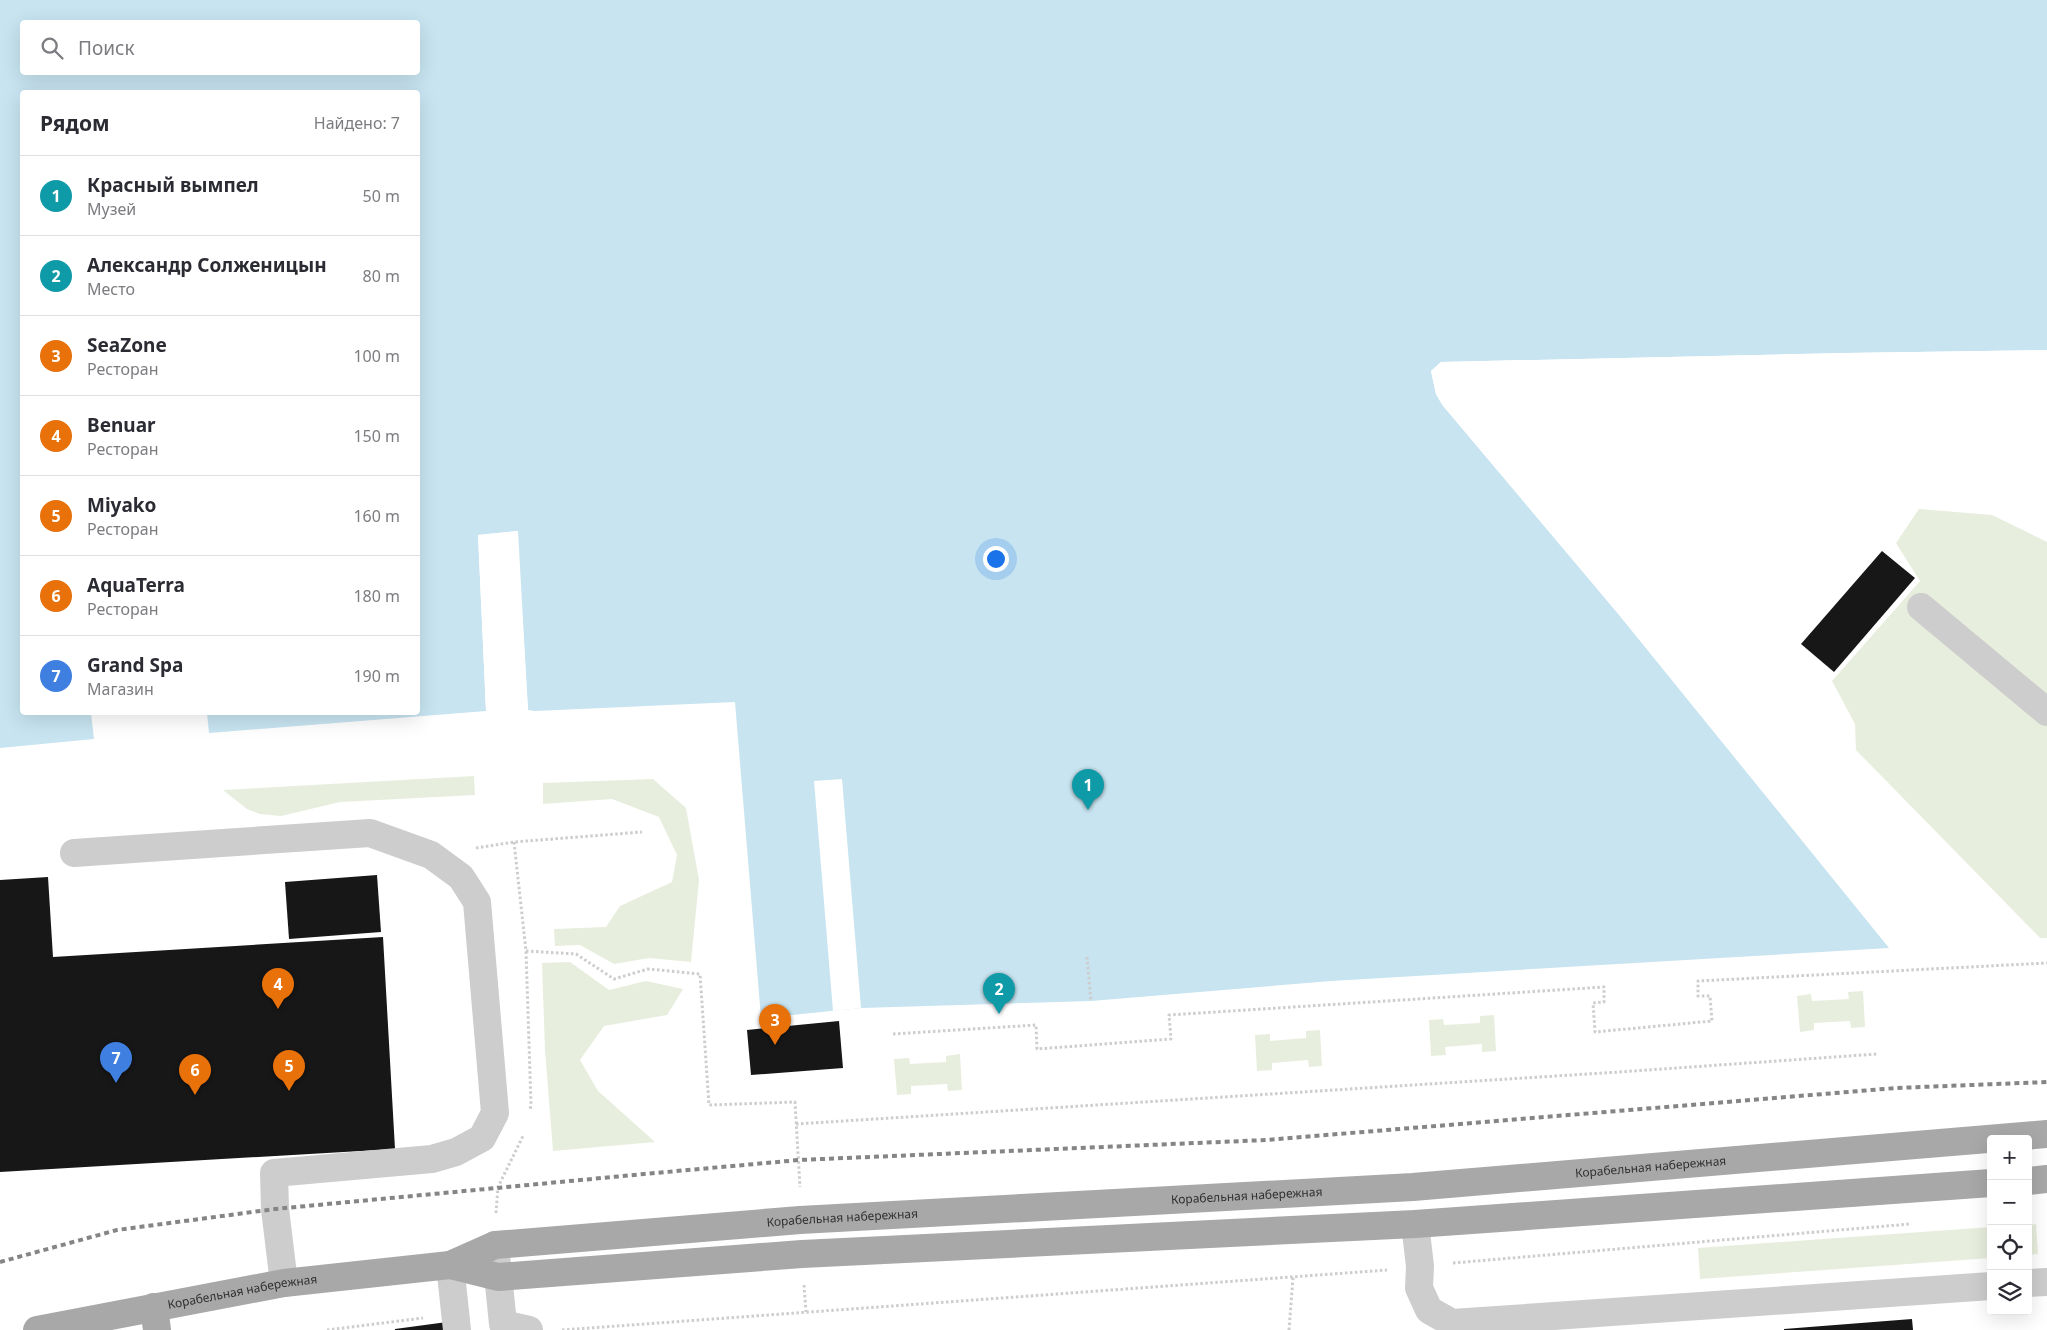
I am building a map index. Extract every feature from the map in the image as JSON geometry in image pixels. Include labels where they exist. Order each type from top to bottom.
[{"type":"main road","name":"Корабельная набережная","points":[[46,1329],[155,1318],[284,1283],[450,1265],[495,1245],[800,1220],[1413,1186],[2047,1134]]},
{"type":"main road","points":[[2032,1181],[2047,1179]]},
{"type":"main road","name":"Корабельная набережная","points":[[450,1265],[498,1277],[802,1254],[1415,1224],[1987,1183]]},
{"type":"street","points":[[1921,607],[2047,712]]},
{"type":"street","points":[[74,853],[370,833],[431,855],[461,877],[477,902],[495,1113],[482,1138],[456,1152],[432,1159],[274,1168],[276,1210],[284,1283]]},
{"type":"street","points":[[1415,1224],[1420,1266],[1419,1288],[1429,1310],[1452,1322],[1987,1286]]},
{"type":"street","points":[[495,1245],[504,1324],[529,1330]]},
{"type":"street","points":[[450,1265],[456,1322]]},
{"type":"street","points":[[2032,1283],[2047,1282]]},
{"type":"path","points":[[431,855],[514,842],[642,832]]},
{"type":"path","points":[[526,951],[576,954],[614,980],[648,970],[700,974],[709,1104],[795,1102]]},
{"type":"path","points":[[1087,958],[1091,1000]]},
{"type":"path","points":[[893,1034],[1036,1025],[1037,1049],[1171,1039],[1169,1016],[1604,987],[1604,1002],[1593,1003],[1595,1032],[1712,1021],[1710,996],[1698,996],[1698,981],[2047,963]]},
{"type":"path","points":[[796,1124],[1877,1054]]},
{"type":"path","points":[[562,1330],[1368,1272],[1913,1224]]},
{"type":"path","points":[[1289,1330],[1294,1277]]},
{"type":"path","points":[[326,1330],[456,1322]]},
{"type":"green space","points":[[1919,509],[1992,515],[2047,542],[2047,938],[2040,938],[1856,750],[1855,724],[1832,681],[1920,581],[1896,543]]},
{"type":"green space","points":[[474,776],[475,795],[340,802],[281,816],[260,814],[247,809],[223,790]]},
{"type":"green space","points":[[653,779],[686,808],[699,880],[691,962],[649,958],[614,964],[580,945],[555,946],[554,929],[606,927],[620,906],[672,882],[677,855],[659,817],[612,799],[543,804],[543,783]]},
{"type":"green space","points":[[570,962],[609,990],[646,981],[683,989],[667,1015],[604,1026],[580,1060],[598,1091],[655,1142],[553,1151],[545,1050],[542,963]]},
{"type":"green space","points":[[1863,991],[1865,1027],[1851,1028],[1850,1021],[1814,1023],[1814,1030],[1800,1032],[1797,996],[1811,994],[1812,1001],[1849,999],[1848,992]]},
{"type":"green space","points":[[1494,1015],[1496,1051],[1482,1052],[1482,1044],[1445,1047],[1446,1055],[1431,1056],[1429,1020],[1443,1019],[1444,1025],[1480,1023],[1480,1016]]},
{"type":"green space","points":[[1320,1030],[1322,1066],[1309,1067],[1308,1060],[1272,1063],[1272,1070],[1257,1071],[1255,1035],[1270,1034],[1270,1041],[1306,1038],[1306,1031]]},
{"type":"green space","points":[[960,1054],[962,1090],[948,1091],[947,1084],[911,1086],[911,1094],[897,1095],[894,1059],[909,1058],[910,1064],[946,1062],[946,1056]]},
{"type":"green space","points":[[2032,1224],[2036,1224],[2038,1254],[2032,1255]]},
{"type":"green space","points":[[1987,1227],[1987,1258],[1700,1279],[1698,1248]]},
{"type":"water","points":[[0,0],[2047,0],[2047,350],[1441,362],[1431,371],[1436,394],[1443,406],[1619,615],[1889,948],[1331,981],[1091,1001],[861,1008],[761,1018],[735,702],[528,710],[517,531],[478,535],[486,711],[209,733],[207,715],[420,715],[420,90],[20,90],[20,715],[91,715],[94,739],[0,748]]},
{"type":"pier","points":[[2047,350],[2047,353],[1845,355],[1442,364],[1434,372],[1438,393],[1446,406],[1443,406],[1436,394],[1431,371],[1441,362]]},
{"type":"pier","points":[[518,531],[528,710],[525,710],[515,534],[480,537],[489,711],[486,711],[478,535]]},
{"type":"pier","points":[[842,779],[861,1008],[833,1011],[814,781]]},
{"type":"building","points":[[1882,551],[1915,578],[1834,672],[1801,644]]},
{"type":"building","points":[[377,875],[381,932],[289,939],[285,882]]},
{"type":"building","points":[[48,877],[53,957],[383,937],[395,1149],[0,1172],[0,880]]},
{"type":"building","points":[[839,1021],[843,1068],[751,1075],[747,1030]]},
{"type":"building","points":[[1912,1319],[1913,1330],[1784,1330],[1784,1329]]},
{"type":"building","points":[[447,1322],[448,1330],[395,1330],[395,1329]]},
{"type":"railway","points":[[0,1262],[117,1230],[275,1209],[799,1160],[1266,1140],[1896,1088],[2047,1082]]},
{"type":"place","name":"Красный вымпел","points":[[1088,810]]},
{"type":"place","name":"Benuar","points":[[278,1009]]},
{"type":"place","name":"Александр Солженицын","points":[[999,1014]]},
{"type":"place","name":"SeaZone","points":[[775,1045]]},
{"type":"place","name":"Grand Spa","points":[[116,1083]]},
{"type":"place","name":"Miyako","points":[[289,1091]]},
{"type":"place","name":"AquaTerra","points":[[195,1095]]}]
